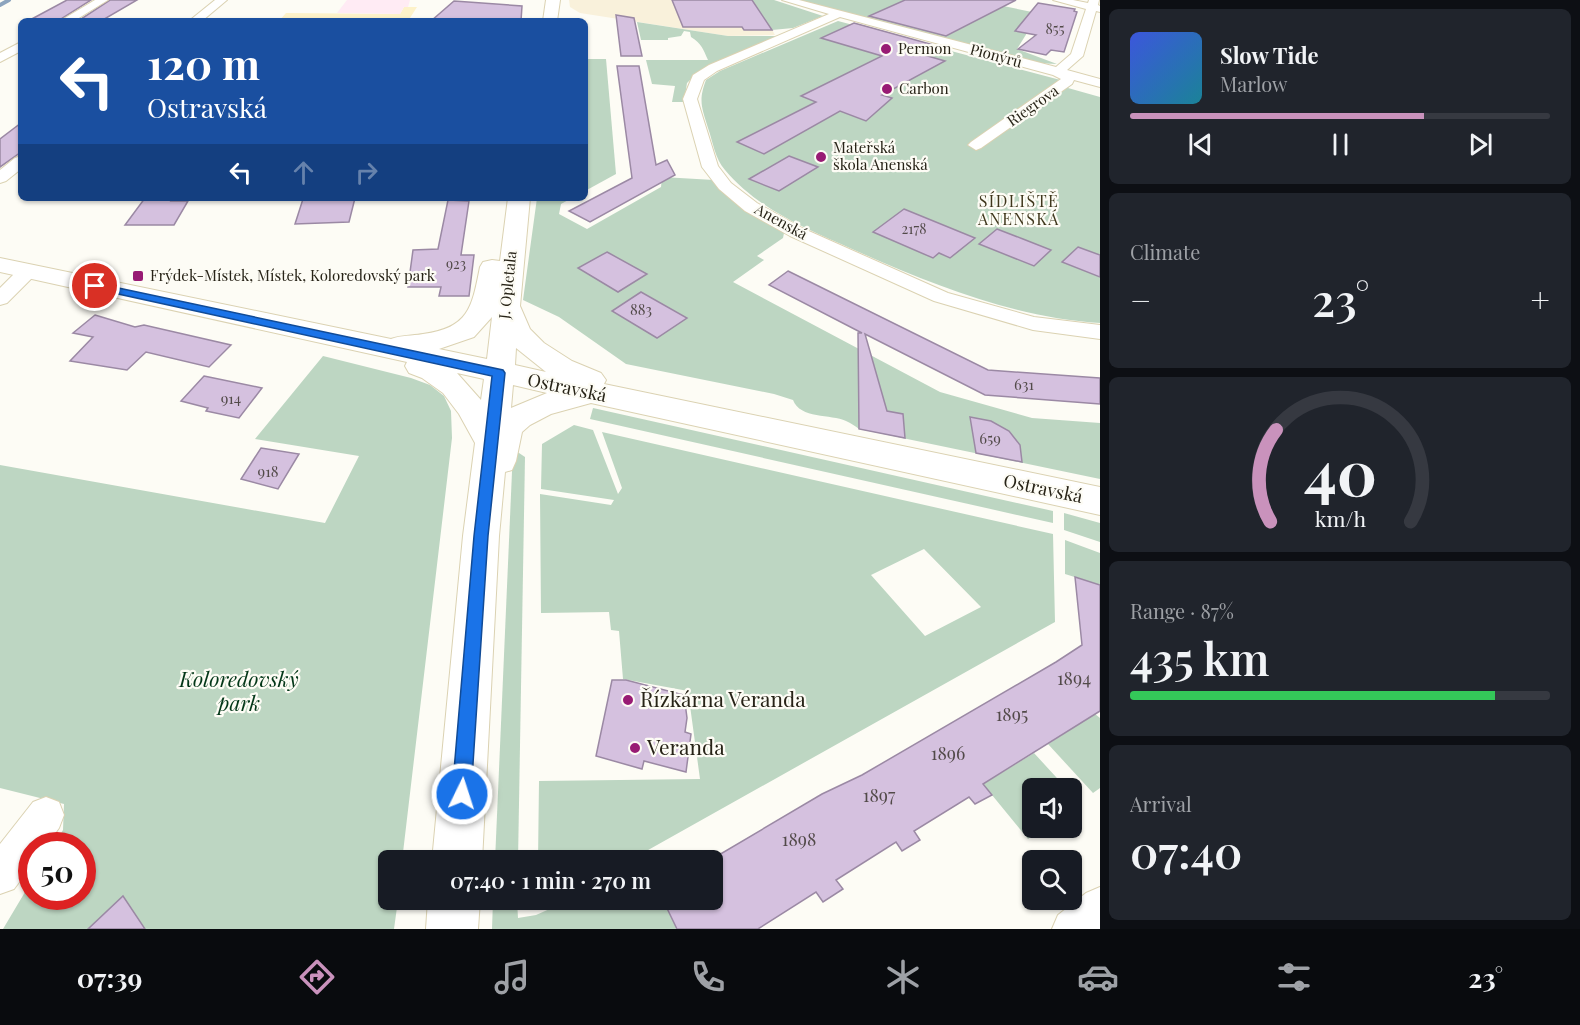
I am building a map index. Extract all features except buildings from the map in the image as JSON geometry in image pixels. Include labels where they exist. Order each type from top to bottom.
[{"type":"street","points":[[71,18],[103,0]]},
{"type":"street","points":[[199,18],[222,0]]},
{"type":"street","points":[[550,18],[553,0]]},
{"type":"street","name":"Pionýrů","points":[[788,0],[1100,83]]},
{"type":"street","points":[[1058,0],[1096,6]]},
{"type":"street","name":"Riegrova","points":[[976,145],[1067,81],[1067,77],[1058,72],[1077,56],[1096,6]]},
{"type":"street","name":"Anenská","points":[[839,15],[713,68],[698,78],[690,99],[710,167],[725,186],[751,207],[796,232],[941,297],[1033,323],[1100,332]]},
{"type":"street","points":[[0,58],[18,48]]},
{"type":"street","points":[[0,179],[18,164]]},
{"type":"street","points":[[0,179],[18,180]]},
{"type":"street","name":"J. Opletala","points":[[481,536],[518,201]]},
{"type":"street","points":[[374,346],[413,344],[449,337],[467,329],[480,317],[496,248],[514,228]]},
{"type":"street","name":"Ostravská","points":[[0,265],[1100,501]]},
{"type":"street","points":[[0,299],[28,271]]},
{"type":"street","points":[[506,304],[520,334],[537,352],[570,372],[698,415]]},
{"type":"street","points":[[374,346],[402,362],[432,370],[448,380],[462,393],[491,442]]},
{"type":"street","points":[[458,850],[481,536],[507,431],[519,418],[539,406],[591,393]]},
{"type":"street","points":[[0,875],[46,815]]},
{"type":"street","points":[[1072,929],[1100,907]]},
{"type":"street","points":[[452,929],[453,910]]},
{"type":"shaded area","points":[[347,0],[410,0],[408,7],[404,7],[400,14],[337,13]]},
{"type":"shaded area","points":[[569,0],[756,0],[775,35],[728,36],[580,13],[570,7]]},
{"type":"shaded area","points":[[404,7],[417,7],[410,18],[282,18],[286,13],[400,14]]},
{"type":"green space","points":[[752,0],[774,0],[823,16],[793,28],[772,30]]},
{"type":"green space","points":[[799,0],[974,0],[1032,12],[1017,31],[1027,33],[1017,49],[1057,64],[1035,63]]},
{"type":"green space","points":[[838,21],[1068,82],[1073,84],[1068,88],[1100,97],[1100,323],[1067,320],[1004,306],[912,274],[817,234],[784,217],[752,196],[725,170],[717,156],[703,110],[702,94],[706,80],[720,71]]},
{"type":"green space","points":[[637,22],[728,36],[778,36],[699,71],[687,83],[684,102],[672,102],[675,86],[652,84],[646,60],[708,60],[700,44],[691,37],[690,32],[684,31],[681,36],[668,38],[668,40],[641,40]]},
{"type":"green space","points":[[588,59],[606,59],[616,174],[588,189]]},
{"type":"green space","points":[[662,177],[714,180],[784,233],[783,238],[757,256],[764,260],[733,282],[940,392],[1032,418],[1100,423],[1100,479],[859,429],[840,419],[809,413],[797,406],[793,400],[774,394],[626,364],[559,317],[523,300],[537,201],[566,201],[561,204],[559,214],[587,229],[661,187]]},
{"type":"green space","name":"Koloredovský park","points":[[323,356],[430,385],[444,396],[451,411],[452,438],[403,850],[378,850],[378,910],[397,910],[394,929],[3,929],[18,904],[18,910],[96,910],[96,832],[62,832],[64,804],[0,788],[0,465],[325,523],[359,456],[255,439]]},
{"type":"green space","points":[[593,408],[1053,511],[1053,523],[590,419]]},
{"type":"green space","points":[[574,425],[593,430],[618,494],[622,488],[602,432],[1053,534],[1055,622],[648,850],[538,850],[539,781],[700,779],[688,691],[623,679],[619,631],[611,630],[609,612],[541,613],[540,494],[611,505],[614,500],[541,489],[542,444]],"holes":[[[924,549],[981,607],[925,636],[871,575]]]},
{"type":"green space","points":[[513,449],[525,457],[518,850],[495,850]]},
{"type":"green space","points":[[1064,513],[1100,523],[1100,542],[1064,530]]},
{"type":"green space","points":[[1065,540],[1100,553],[1100,585],[1065,574]]},
{"type":"green space","points":[[1095,714],[1100,718],[1100,788],[1093,793],[1082,778],[1079,778],[1048,744]]},
{"type":"green space","points":[[1034,753],[1057,778],[1022,778],[1022,832],[983,784]]},
{"type":"green space","points":[[493,910],[518,910],[518,918],[536,915],[547,910],[668,910],[677,929],[492,929]]},
{"type":"waterway","points":[[0,5],[9,0]]},
{"type":"place","name":"Permon","points":[[886,49]]},
{"type":"place","name":"Carbon","points":[[887,89]]},
{"type":"place","name":"Mateřská škola Anenská","points":[[821,157]]},
{"type":"place","name":"Frýdek-Místek, Místek, Koloredovský park","points":[[138,276]]},
{"type":"place","name":"Řízkárna Veranda","points":[[628,700]]},
{"type":"place","name":"Veranda","points":[[635,748]]},
{"type":"district","name":"SÍDLIŠTĚ ANENSKÁ","points":[[1019,210]]},
{"type":"route","points":[[95,286],[499,373],[481,536],[462,794]]}]
